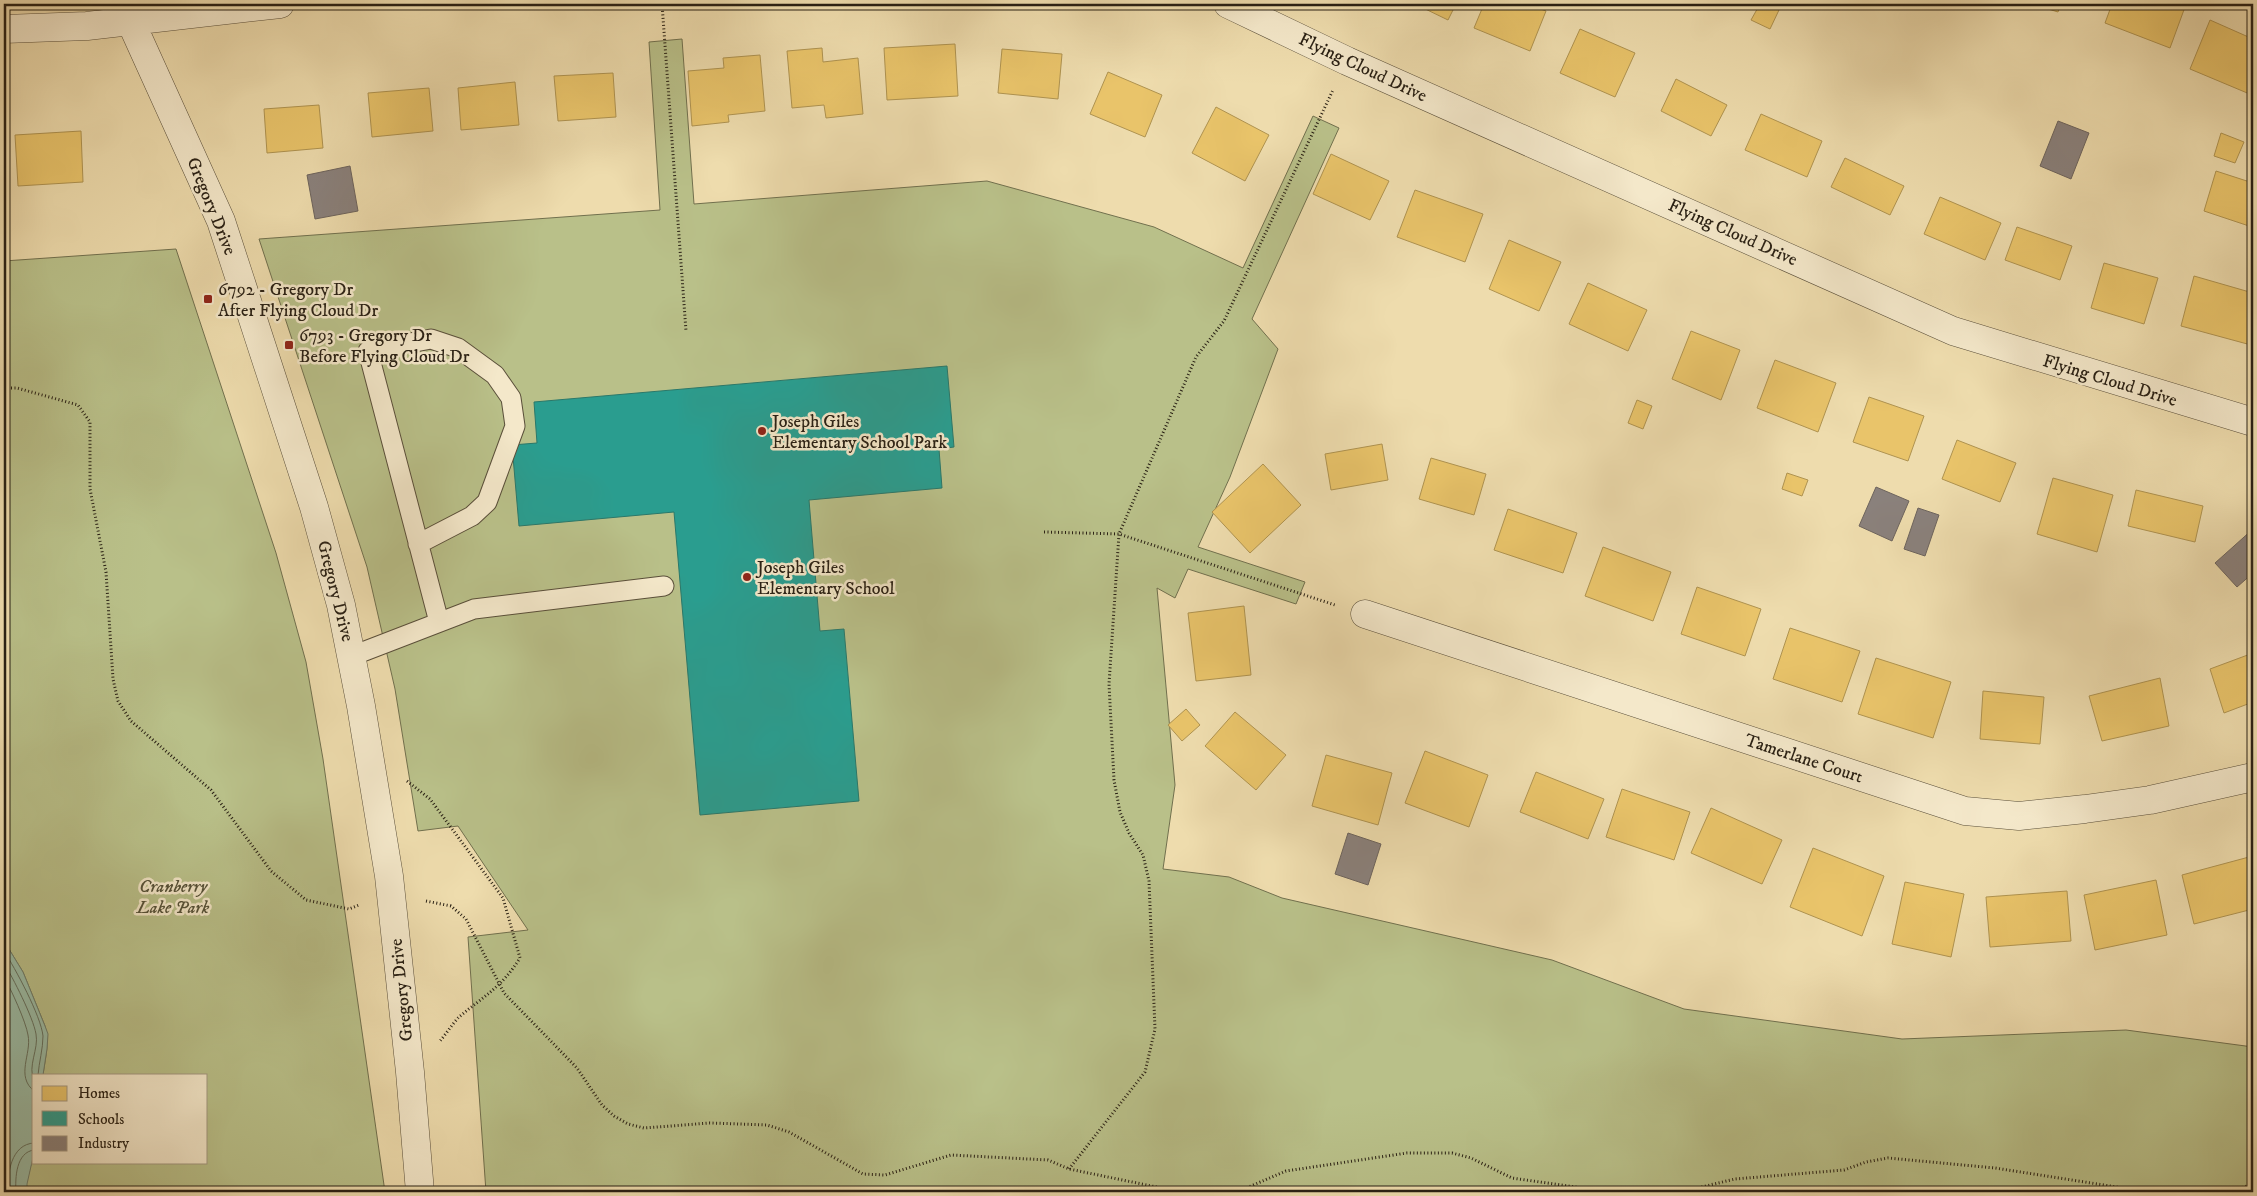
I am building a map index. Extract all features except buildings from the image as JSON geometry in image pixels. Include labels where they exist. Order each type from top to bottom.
[{"type":"street","points":[[4,29],[87,26],[280,4]]},
{"type":"street","name":"Flying Cloud Drive","points":[[1228,4],[1347,61],[1952,331],[2253,422]]},
{"type":"street","name":"Gregory Drive","points":[[130,20],[221,221],[314,507],[341,604],[369,752],[389,876],[410,1072],[420,1192]]},
{"type":"street","name":"Tamerlane Court","points":[[1365,614],[1965,811],[2019,816],[2085,809],[2159,798],[2253,777]]},
{"type":"lane","points":[[418,544],[472,516],[487,502],[515,426],[511,398],[495,375],[458,348],[431,339],[368,351],[418,544],[439,622]]},
{"type":"lane","points":[[352,656],[474,609],[664,586]]},
{"type":"path","points":[[662,4],[686,331]]},
{"type":"path","points":[[1069,1169],[1145,1072],[1155,1029],[1149,882],[1142,855],[1129,833],[1120,812],[1114,780],[1109,684],[1119,534],[1196,357],[1224,321],[1347,61]]},
{"type":"path","points":[[4,388],[17,388],[78,406],[90,422],[90,489],[106,572],[113,679],[118,701],[131,721],[211,790],[271,871],[306,900],[349,908],[367,902]]},
{"type":"path","points":[[1044,532],[1119,534],[1365,614]]},
{"type":"path","points":[[369,752],[430,799],[502,898],[520,958],[510,975],[457,1019],[451,1029],[410,1072]]},
{"type":"path","points":[[426,901],[450,906],[466,919],[504,993],[577,1068],[602,1105],[614,1116],[628,1124],[644,1128],[710,1124],[766,1125],[789,1132],[863,1174],[885,1176],[952,1155],[1048,1160],[1069,1169],[1171,1190],[1191,1192]]},
{"type":"path","points":[[1237,1192],[1286,1172],[1407,1152],[1452,1154],[1471,1158],[1512,1178],[1610,1192]]},
{"type":"path","points":[[1653,1192],[1689,1190],[1735,1179],[1844,1170],[1866,1162],[1888,1158],[1996,1168],[2123,1188],[2174,1192]]},
{"type":"path","points":[[2229,1192],[2253,1184]]},
{"type":"green space","points":[[682,39],[694,204],[987,181],[1154,227],[1243,268],[1313,116],[1339,128],[1252,319],[1278,349],[1230,477],[1198,547],[1305,582],[1296,604],[1188,569],[1175,598],[1157,588],[1175,785],[1163,869],[1229,877],[1282,898],[1552,960],[1684,1009],[1902,1039],[2126,1030],[2253,1047],[2253,1192],[486,1192],[468,937],[528,930],[458,826],[418,831],[395,689],[367,567],[259,239],[660,210],[649,42]]},
{"type":"green space","name":"Cranberry Lake Park","points":[[176,249],[276,553],[306,662],[323,759],[385,1192],[27,1192],[26,1184],[32,1161],[32,1164],[208,1164],[208,1074],[43,1074],[47,1044],[45,1026],[23,972],[4,941],[4,261]]},
{"type":"water","points":[[4,941],[23,972],[48,1034],[43,1074],[32,1074],[32,1162],[27,1192],[4,1192]]},
{"type":"place","name":"6792 - Gregory Dr After Flying Cloud Dr","points":[[208,299]]},
{"type":"place","name":"6793 - Gregory Dr Before Flying Cloud Dr","points":[[289,345]]},
{"type":"place","name":"Joseph Giles Elementary School Park","points":[[762,431]]},
{"type":"place","name":"Joseph Giles Elementary School","points":[[747,577]]}]
